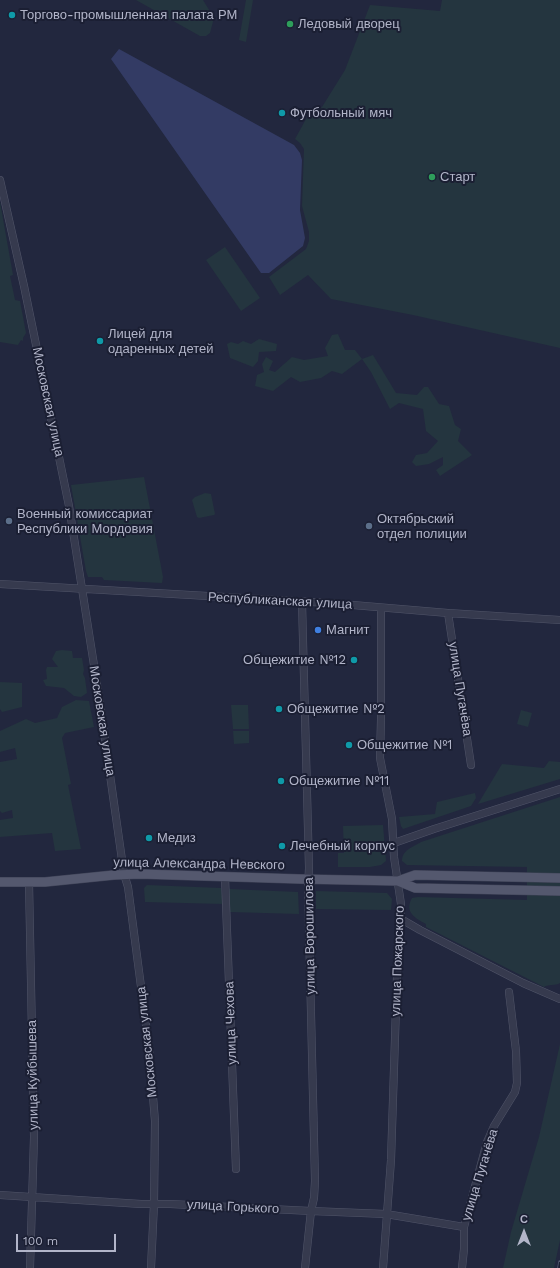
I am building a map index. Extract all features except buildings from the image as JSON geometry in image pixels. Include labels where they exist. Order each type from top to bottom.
[{"type":"main road","name":"улица Александра Невского","points":[[0,882],[76,879],[124,874],[308,880],[398,881]]},
{"type":"main road","points":[[398,881],[415,875],[560,878]]},
{"type":"main road","points":[[398,881],[415,888],[560,891]]},
{"type":"street","name":"Московская улица","points":[[0,180],[65,482],[124,874],[128,887],[152,1074],[155,1121],[154,1204],[151,1268]]},
{"type":"street","name":"Республиканская улица","points":[[0,584],[329,603],[448,613],[560,620]]},
{"type":"street","name":"улица Ворошилова","points":[[302,602],[315,1181],[305,1268]]},
{"type":"street","name":"улица Пожарского","points":[[381,608],[382,719],[380,758],[392,819],[394,857],[401,904],[398,946],[391,1160],[383,1268]]},
{"type":"street","name":"улица Пугачёва","points":[[448,613],[471,765]]},
{"type":"street","points":[[394,843],[560,789]]},
{"type":"street","name":"улица Чехова","points":[[225,877],[228,924],[236,1169]]},
{"type":"street","name":"улица Куйбышева","points":[[29,882],[34,1137],[30,1268]]},
{"type":"street","points":[[401,919],[545,994],[560,999]]},
{"type":"street","name":"улица Пугачёва","points":[[462,1268],[464,1227],[487,1142],[494,1126],[515,1092],[517,1083],[516,1052],[509,992]]},
{"type":"street","name":"улица Горького","points":[[0,1195],[154,1204],[386,1214],[464,1227]]},
{"type":"shaded area","points":[[136,0],[203,0],[214,18],[210,33],[206,36],[200,36]]},
{"type":"shaded area","points":[[246,0],[253,0],[246,42],[239,40]]},
{"type":"shaded area","name":"Старт","points":[[442,0],[560,0],[560,348],[413,315],[331,299],[308,275],[280,295],[269,277],[306,249],[309,241],[309,232],[302,206],[304,149],[295,139],[311,110],[316,111],[322,107],[345,70],[370,5],[440,11]]},
{"type":"shaded area","points":[[0,202],[13,275],[10,276],[15,300],[20,301],[26,333],[23,341],[21,340],[18,345],[0,342]]},
{"type":"shaded area","points":[[225,247],[260,298],[241,311],[206,260]]},
{"type":"shaded area","points":[[338,334],[345,350],[355,350],[362,359],[342,374],[332,371],[321,378],[300,382],[291,377],[273,391],[255,386],[257,375],[264,372],[262,364],[266,357],[273,361],[269,370],[275,372],[292,357],[304,360],[328,356],[325,348],[332,335]]},
{"type":"shaded area","points":[[259,339],[277,344],[276,351],[259,352],[258,361],[253,367],[230,358],[227,344],[231,342],[238,344],[243,341],[251,344]]},
{"type":"shaded area","points":[[373,355],[396,393],[417,395],[424,387],[428,387],[439,404],[449,406],[455,425],[461,429],[458,441],[472,455],[440,476],[436,470],[443,465],[443,457],[429,464],[416,466],[412,462],[416,455],[427,453],[438,441],[426,431],[423,409],[399,403],[390,409],[371,372],[362,359]]},
{"type":"shaded area","points":[[144,477],[163,577],[162,583],[104,580],[102,577],[88,577],[71,485]]},
{"type":"shaded area","points":[[205,493],[211,494],[215,514],[199,518],[197,517],[192,500],[195,497]]},
{"type":"shaded area","points":[[56,651],[72,651],[73,658],[82,658],[84,670],[83,674],[87,693],[81,697],[74,696],[64,688],[46,686],[43,680],[47,679],[47,667],[58,667],[52,659]]},
{"type":"shaded area","points":[[0,682],[22,683],[22,707],[2,712],[0,709]]},
{"type":"shaded area","points":[[76,700],[89,701],[94,727],[65,733],[62,738],[71,784],[68,785],[81,849],[55,851],[52,833],[0,837],[0,820],[13,818],[12,810],[2,813],[0,811],[0,762],[17,759],[15,748],[0,752],[0,731],[26,719],[35,723],[57,718],[62,707]]},
{"type":"shaded area","points":[[231,705],[248,705],[249,729],[233,729]]},
{"type":"shaded area","points":[[521,710],[532,713],[528,727],[517,724]]},
{"type":"shaded area","points":[[233,731],[249,731],[249,743],[234,744]]},
{"type":"shaded area","points":[[549,761],[560,762],[560,779],[478,804],[502,764],[544,768]]},
{"type":"shaded area","points":[[475,793],[476,798],[471,806],[403,829],[401,826],[399,817],[435,814],[437,802]]},
{"type":"shaded area","points":[[560,797],[560,983],[544,987],[426,927],[426,924],[412,914],[409,907],[412,898],[418,897],[527,900],[527,867],[407,865],[402,861],[402,857],[411,847],[421,842]]},
{"type":"shaded area","points":[[383,825],[386,861],[381,865],[370,867],[338,867],[338,853],[344,853],[343,826]]},
{"type":"shaded area","points":[[147,885],[221,888],[223,904],[145,902],[144,888]]},
{"type":"shaded area","points":[[229,889],[298,892],[299,914],[230,912]]},
{"type":"shaded area","points":[[316,891],[387,893],[392,899],[391,910],[316,909]]},
{"type":"shaded area","points":[[560,1044],[560,1240],[554,1268],[503,1268],[511,1232],[539,1137]]},
{"type":"water","points":[[119,49],[294,145],[300,153],[302,160],[300,210],[305,238],[303,246],[269,273],[261,273],[111,59]]},
{"type":"railway","points":[[559,1268],[560,1262]]},
{"type":"place","name":"Торгово-промышленная палата РМ","points":[[12,15]]},
{"type":"place","name":"Ледовый дворец","points":[[290,24]]},
{"type":"place","name":"Футбольный мяч","points":[[282,113]]},
{"type":"place","name":"Старт","points":[[432,177]]},
{"type":"place","name":"Лицей для одаренных детей","points":[[100,341]]},
{"type":"place","name":"Военный комиссариат Республики Мордовия","points":[[9,521]]},
{"type":"place","name":"Октябрьский отдел полиции","points":[[369,526]]},
{"type":"place","name":"Магнит","points":[[318,630]]},
{"type":"place","name":"Общежитие №12","points":[[354,660]]},
{"type":"place","name":"Общежитие №2","points":[[279,709]]},
{"type":"place","name":"Общежитие №1","points":[[349,745]]},
{"type":"place","name":"Общежитие №11","points":[[281,781]]},
{"type":"place","name":"Медиз","points":[[149,838]]},
{"type":"place","name":"Лечебный корпус","points":[[282,846]]}]
